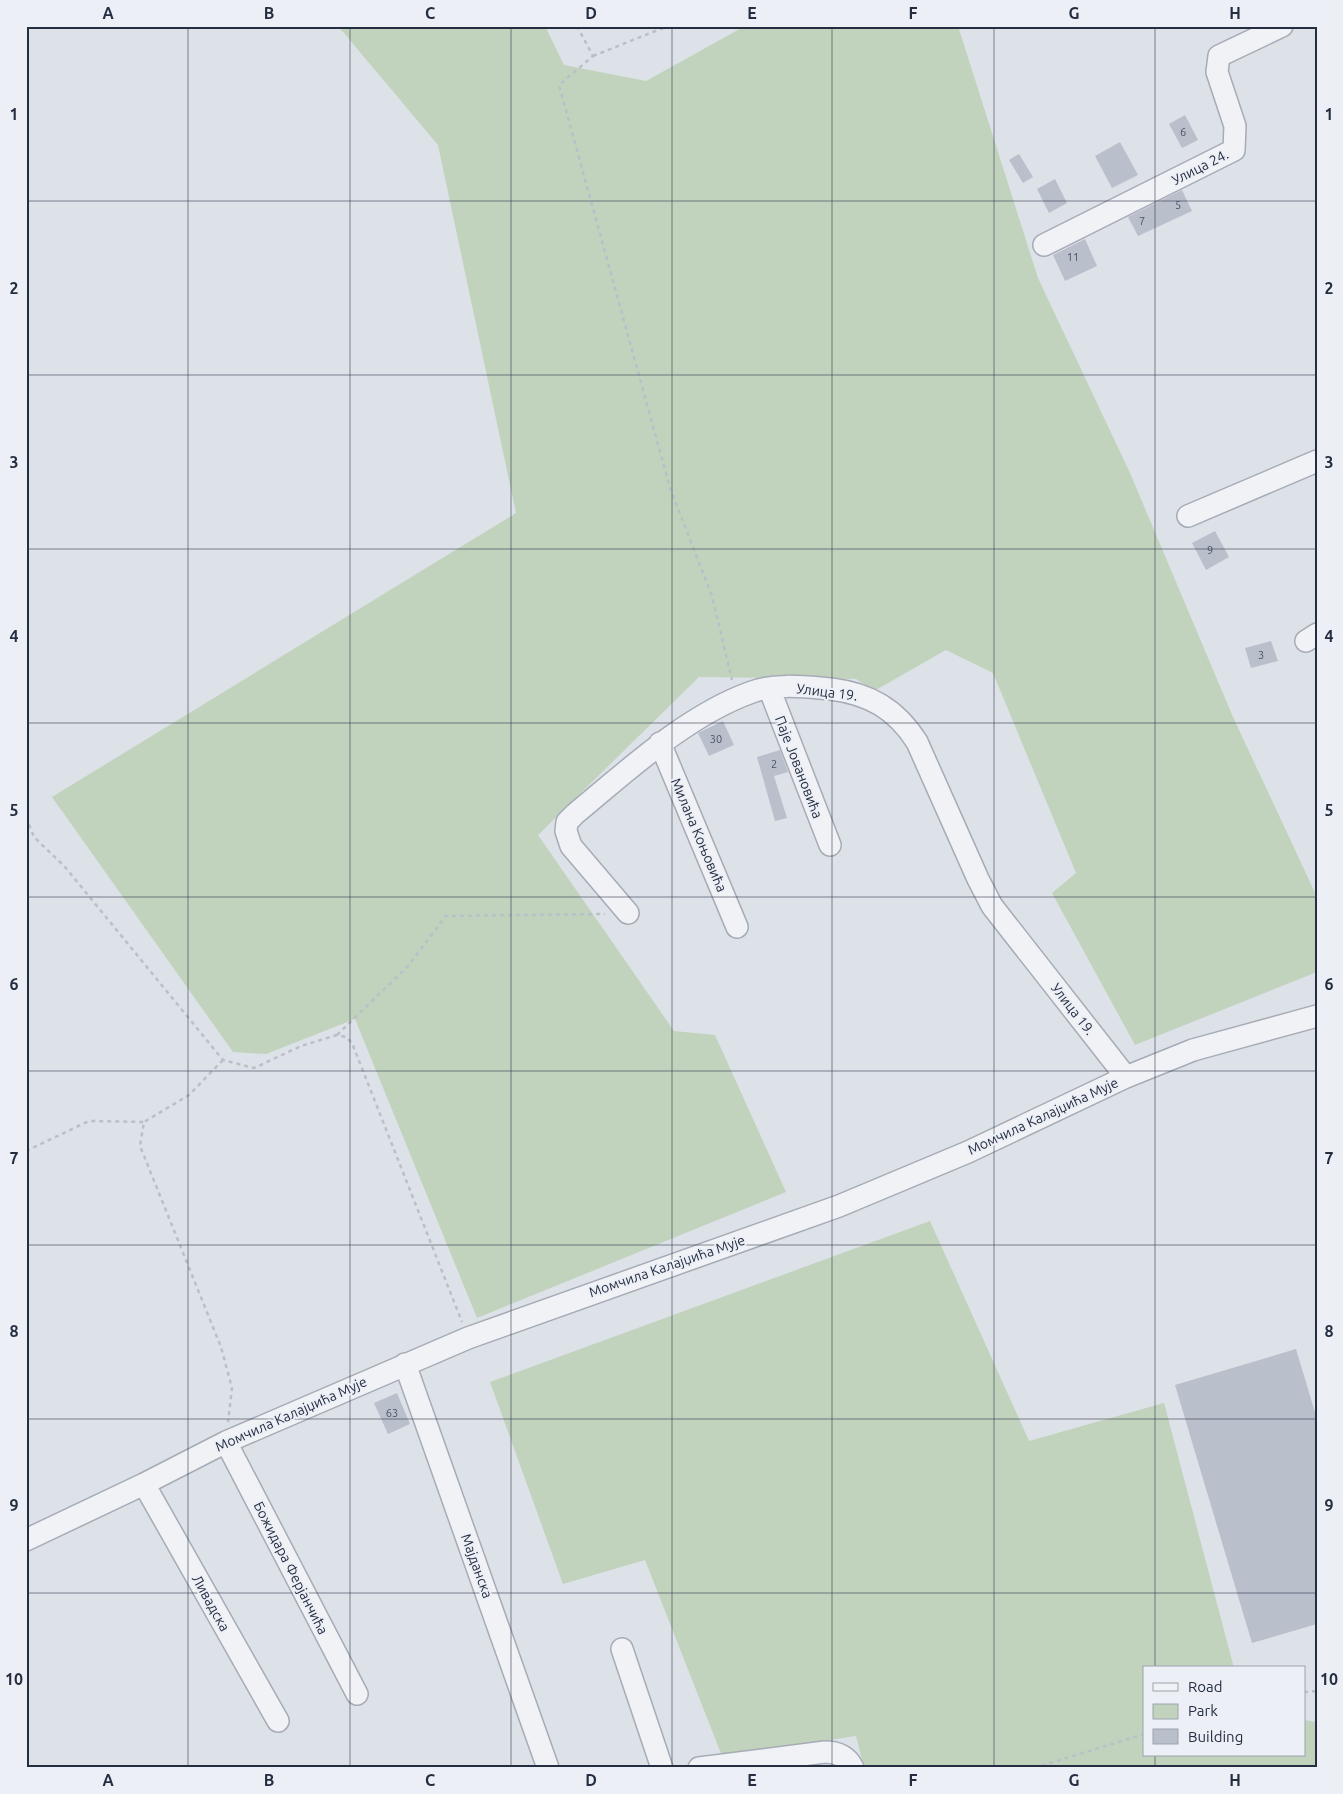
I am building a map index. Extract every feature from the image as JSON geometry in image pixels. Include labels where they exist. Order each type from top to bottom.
[{"type":"street","name":"Улица 24.","points":[[1044,245],[1234,150],[1235,126],[1217,72],[1219,56],[1282,26]]},
{"type":"street","points":[[1188,516],[1317,461]]},
{"type":"street","name":"Улица 19.","points":[[628,913],[572,846],[566,831],[567,822],[636,761],[660,743],[752,691],[769,688],[806,687],[849,691],[880,703],[898,716],[917,742],[978,879],[992,906],[1126,1077]]},
{"type":"street","name":"Паје Јовановића","points":[[769,688],[830,845]]},
{"type":"street","name":"Милана Коњовића","points":[[660,743],[737,927]]},
{"type":"street","name":"Момчила Калајџића Мује","points":[[26,1540],[144,1484],[226,1442],[468,1338],[839,1206],[968,1152],[1126,1077],[1193,1050],[1317,1016]]},
{"type":"street","name":"Мајданска","points":[[405,1364],[548,1768]]},
{"type":"street","name":"Божидара Ферјанчића","points":[[226,1442],[357,1694]]},
{"type":"street","name":"Ливадска","points":[[144,1484],[278,1721]]},
{"type":"street","points":[[622,1649],[662,1768]]},
{"type":"street","points":[[703,1768],[836,1752],[844,1757],[853,1768]]},
{"type":"path","points":[[577,26],[593,56]]},
{"type":"path","points":[[668,26],[593,56],[559,85],[670,488],[712,596],[736,699]]},
{"type":"path","points":[[26,817],[34,838],[65,867],[223,1060],[254,1068],[301,1046],[337,1035],[408,966],[446,916],[628,913]]},
{"type":"path","points":[[337,1035],[346,1037],[352,1043],[468,1338]]},
{"type":"path","points":[[26,1151],[89,1121],[144,1122],[189,1095],[223,1060]]},
{"type":"path","points":[[144,1122],[140,1146],[221,1347],[232,1388],[226,1442]]},
{"type":"path","points":[[1034,1768],[1143,1734]]},
{"type":"green space","points":[[338,26],[545,26],[564,65],[646,81],[745,26],[958,26],[1038,278],[1130,473],[1233,717],[1317,897],[1317,972],[1135,1045],[1052,893],[1076,873],[993,673],[946,650],[874,691],[856,679],[699,677],[538,835],[674,1031],[715,1035],[786,1192],[477,1318],[355,1019],[266,1054],[233,1052],[52,797],[516,513],[438,145]]},
{"type":"green space","points":[[930,1221],[1029,1441],[1164,1403],[1233,1666],[1143,1666],[1143,1756],[1306,1756],[1306,1720],[1317,1722],[1317,1768],[864,1768],[856,1736],[722,1756],[645,1560],[563,1584],[490,1382]]},
{"type":"building","points":[[1185,115],[1198,140],[1182,148],[1169,124]]},
{"type":"building","points":[[1120,142],[1138,175],[1112,188],[1095,156]]},
{"type":"building","points":[[1019,154],[1033,177],[1023,183],[1009,160]]},
{"type":"building","points":[[1055,179],[1067,203],[1049,213],[1037,189]]},
{"type":"building","points":[[1182,190],[1192,211],[1138,236],[1128,217]]},
{"type":"building","points":[[1085,239],[1097,266],[1065,281],[1053,255]]},
{"type":"building","points":[[1215,531],[1229,557],[1206,570],[1192,543]]},
{"type":"building","points":[[1271,641],[1278,661],[1251,668],[1245,648]]},
{"type":"building","points":[[723,721],[734,745],[709,756],[698,733]]},
{"type":"building","points":[[780,750],[788,772],[774,776],[787,818],[775,821],[757,757]]},
{"type":"building","points":[[1296,1349],[1317,1419],[1317,1624],[1252,1643],[1175,1385]]},
{"type":"building","points":[[397,1393],[410,1424],[388,1434],[374,1403]]}]
